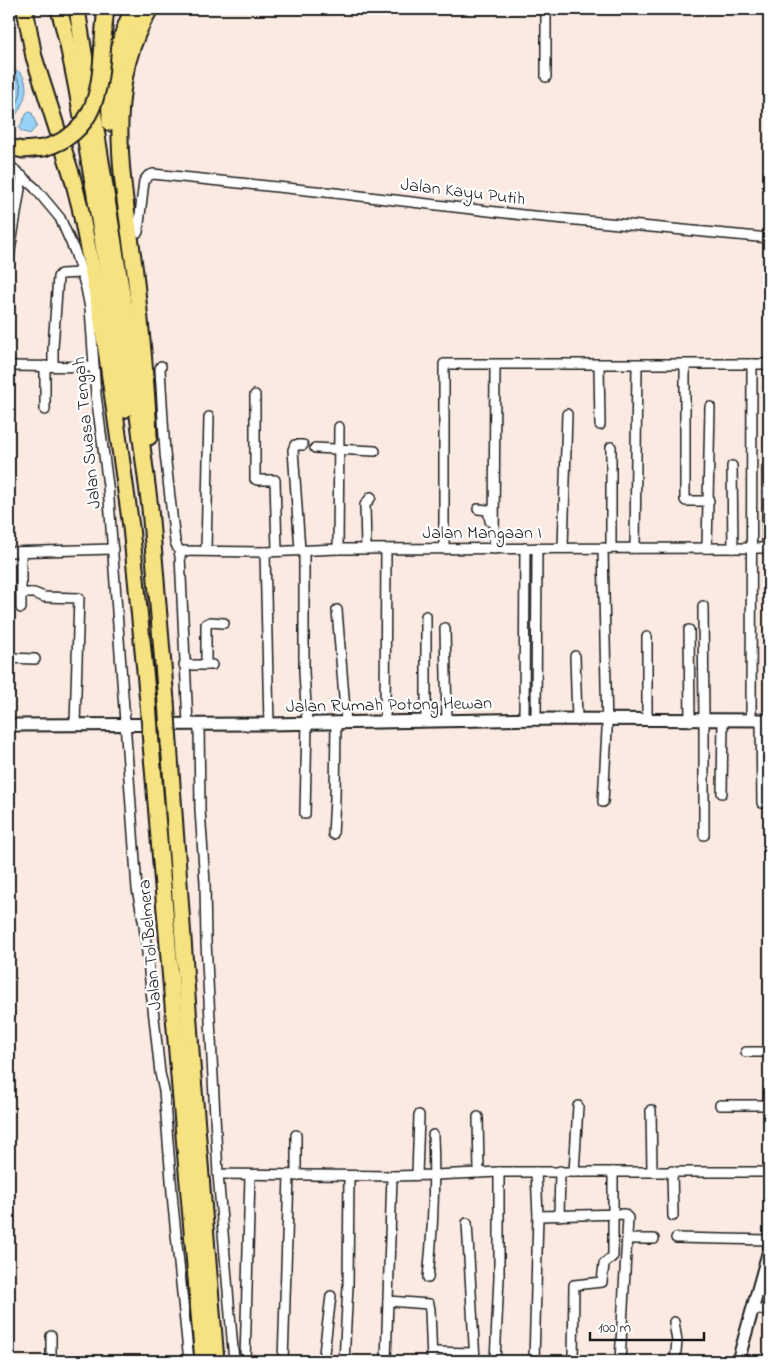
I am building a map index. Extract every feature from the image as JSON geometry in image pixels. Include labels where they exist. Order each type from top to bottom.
[{"type":"highway","points":[[25,9],[36,65],[72,176],[87,238],[102,321],[131,527]]},
{"type":"highway","points":[[59,9],[70,54],[94,184],[117,342],[126,431],[131,527]]},
{"type":"highway","points":[[76,9],[122,297],[153,535]]},
{"type":"highway","points":[[9,147],[34,150],[55,145],[73,135],[87,119],[92,109],[98,86],[106,9]]},
{"type":"highway","points":[[134,9],[125,27],[114,64],[109,110],[115,168],[140,329]]},
{"type":"highway","points":[[150,9],[138,31],[128,60],[123,83],[120,119],[122,169],[147,397],[153,535]]},
{"type":"highway","name":"Jalan Tol Belmera","points":[[131,527],[152,744],[203,1361]]},
{"type":"highway","name":"Jalan Tol Belmera","points":[[153,535],[216,1361]]},
{"type":"street","points":[[546,9],[546,77]]},
{"type":"street","name":"Jalan Suasa Tengah","points":[[9,165],[35,188],[60,218],[75,252],[90,308],[94,367],[108,486],[137,889],[144,926],[160,1073],[164,1091],[172,1205],[188,1361]]},
{"type":"street","name":"Jalan Kayu Putih","points":[[138,232],[144,181],[153,174],[522,215],[769,238]]},
{"type":"street","points":[[9,257],[22,176]]},
{"type":"street","points":[[46,410],[58,277],[61,274],[81,273]]},
{"type":"street","points":[[444,549],[444,364],[769,364]]},
{"type":"street","points":[[492,548],[495,364]]},
{"type":"street","points":[[752,364],[753,548],[762,803]]},
{"type":"street","points":[[599,365],[600,425]]},
{"type":"street","points":[[635,548],[637,365]]},
{"type":"street","points":[[685,365],[685,500],[709,501]]},
{"type":"street","points":[[9,366],[94,367]]},
{"type":"street","points":[[161,366],[165,453],[175,542],[180,551],[184,665],[193,724],[200,810],[218,1174],[234,1361]]},
{"type":"street","points":[[255,395],[256,479],[275,480],[277,550]]},
{"type":"street","points":[[707,548],[710,407]]},
{"type":"street","points":[[563,548],[567,414]]},
{"type":"street","points":[[206,550],[208,417]]},
{"type":"street","points":[[338,549],[339,426]]},
{"type":"street","points":[[303,445],[295,445],[293,450],[302,550],[304,672],[307,722],[305,814]]},
{"type":"street","points":[[603,802],[607,720],[607,548],[612,447]]},
{"type":"street","points":[[315,448],[375,451]]},
{"type":"street","points":[[732,466],[733,548]]},
{"type":"street","points":[[767,468],[768,548]]},
{"type":"street","points":[[366,549],[365,505],[371,497]]},
{"type":"street","points":[[478,509],[486,509],[489,512],[492,548]]},
{"type":"street","points":[[524,720],[525,548]]},
{"type":"street","points":[[536,720],[537,548]]},
{"type":"street","name":"Jalan Mangaan I","points":[[180,551],[768,548]]},
{"type":"street","points":[[9,552],[113,549]]},
{"type":"street","points":[[385,721],[386,549]]},
{"type":"street","points":[[21,552],[21,608]]},
{"type":"street","points":[[265,552],[269,724]]},
{"type":"street","points":[[21,593],[34,593],[44,597],[79,598],[75,724]]},
{"type":"street","points":[[702,606],[704,835]]},
{"type":"street","points":[[333,834],[341,722],[337,610]]},
{"type":"street","points":[[426,616],[426,721]]},
{"type":"street","points":[[184,665],[209,665],[206,624],[210,622],[224,623]]},
{"type":"street","points":[[445,628],[447,721]]},
{"type":"street","points":[[689,630],[690,721]]},
{"type":"street","points":[[646,637],[647,720]]},
{"type":"street","points":[[575,656],[577,720]]},
{"type":"street","points":[[9,658],[35,659]]},
{"type":"street","points":[[690,671],[703,671]]},
{"type":"street","name":"Jalan Rumah Potong Hewan","points":[[9,725],[269,724],[524,720],[760,720]]},
{"type":"street","points":[[722,793],[723,720]]},
{"type":"street","points":[[746,1052],[769,1052]]},
{"type":"street","points":[[720,1105],[769,1105]]},
{"type":"street","points":[[574,1172],[578,1106]]},
{"type":"street","points":[[651,1110],[652,1171]]},
{"type":"street","points":[[417,1175],[419,1116]]},
{"type":"street","points":[[478,1116],[479,1173]]},
{"type":"street","points":[[283,1361],[292,1176],[296,1135]]},
{"type":"street","points":[[428,1278],[433,1230],[435,1176],[433,1135]]},
{"type":"street","points":[[672,1171],[673,1216]]},
{"type":"street","points":[[218,1174],[250,1176],[435,1176],[499,1172],[769,1172]]},
{"type":"street","points":[[495,1361],[499,1278],[499,1172]]},
{"type":"street","points":[[534,1361],[538,1216],[536,1172]]},
{"type":"street","points":[[559,1216],[560,1172]]},
{"type":"street","points":[[613,1172],[613,1256]]},
{"type":"street","points":[[245,1361],[250,1176]]},
{"type":"street","points":[[344,1361],[348,1286],[349,1176]]},
{"type":"street","points":[[386,1361],[392,1176]]},
{"type":"street","points":[[538,1216],[624,1214],[628,1218],[620,1361]]},
{"type":"street","points":[[388,1301],[429,1304],[432,1357],[475,1357],[467,1223]]},
{"type":"street","points":[[676,1238],[769,1240]]},
{"type":"street","points":[[573,1361],[574,1285],[602,1282],[604,1264],[626,1241],[654,1239]]},
{"type":"street","points":[[738,1361],[752,1310],[765,1280],[769,1250]]},
{"type":"street","points":[[323,1361],[331,1296]]},
{"type":"street","points":[[752,1310],[769,1310]]},
{"type":"street","points":[[674,1322],[677,1341],[676,1361]]},
{"type":"street","points":[[51,1336],[51,1361]]},
{"type":"water","points":[[14,70],[23,77],[26,92],[20,108],[9,124],[9,71]]},
{"type":"water","points":[[30,112],[37,126],[30,134],[21,131],[19,128],[27,113]]}]
